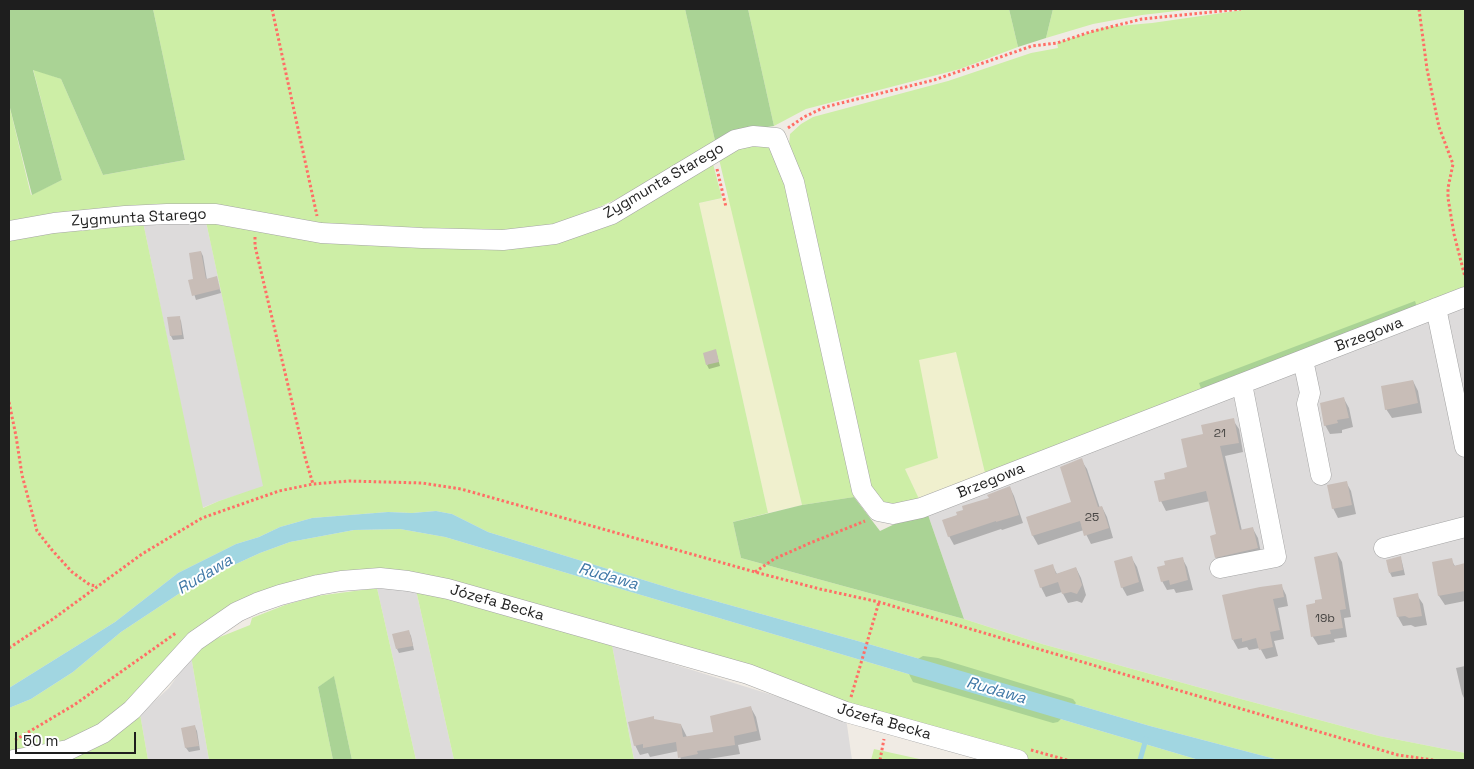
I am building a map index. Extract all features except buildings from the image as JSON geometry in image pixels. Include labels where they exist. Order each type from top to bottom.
[{"type":"street","name":"Zygmunta Starego","points":[[9,231],[54,223],[167,214],[216,214],[321,234],[503,240],[555,234],[612,214],[735,140],[753,136],[776,138]]},
{"type":"street","points":[[776,138],[794,182],[862,490],[878,511]]},
{"type":"street","name":"Brzegowa","points":[[878,511],[893,514],[921,508],[1465,297]]},
{"type":"street","points":[[1436,308],[1465,446]]},
{"type":"street","points":[[1303,360],[1310,393],[1307,404],[1322,475]]},
{"type":"street","points":[[1220,568],[1276,557],[1242,384]]},
{"type":"street","points":[[1384,548],[1465,527]]},
{"type":"street","name":"Józefa Becka","points":[[13,760],[68,750],[103,733],[132,710],[195,642],[237,612],[280,595],[310,587],[342,581],[380,578],[408,581],[448,589],[739,672],[846,712],[1018,760]]},
{"type":"path","points":[[272,9],[321,234]]},
{"type":"path","points":[[776,138],[804,117],[825,108],[934,80],[1032,46],[1057,43],[1090,32],[1142,19],[1241,9]]},
{"type":"path","points":[[1419,9],[1427,69],[1439,127],[1453,164],[1448,198],[1454,234],[1465,277]]},
{"type":"path","points":[[712,153],[726,207]]},
{"type":"path","points":[[254,220],[255,246],[313,484]]},
{"type":"path","points":[[9,402],[22,475],[37,531],[72,572],[90,585],[97,586]]},
{"type":"path","points":[[9,648],[53,619],[142,554],[202,518],[279,491],[313,484],[348,481],[422,483],[461,489],[754,572],[879,603],[1398,755],[1433,760]]},
{"type":"path","points":[[754,572],[774,559],[867,520],[878,511]]},
{"type":"path","points":[[850,698],[879,603]]},
{"type":"path","points":[[9,742],[18,739],[74,705],[183,628]]},
{"type":"shaded area","points":[[205,217],[264,487],[202,508],[143,222]]},
{"type":"shaded area","points":[[1465,301],[1465,753],[1379,736],[1042,644],[964,619],[926,509]]},
{"type":"shaded area","points":[[377,588],[416,590],[454,760],[416,760]]},
{"type":"shaded area","points":[[612,645],[846,718],[852,760],[634,760]]},
{"type":"shaded area","points":[[191,656],[209,760],[148,760],[140,714],[169,688]]},
{"type":"green space","points":[[9,9],[153,9],[185,160],[103,175],[61,79],[33,70],[62,180],[32,195],[9,104]]},
{"type":"green space","points":[[153,9],[685,9],[716,145],[643,187],[573,219],[531,231],[353,230],[289,219],[9,226],[9,104],[31,195],[62,180],[33,69],[61,79],[103,175],[185,160]]},
{"type":"green space","points":[[685,9],[748,9],[774,126],[740,131],[716,145]]},
{"type":"green space","points":[[748,9],[1009,9],[1018,47],[960,69],[806,109],[774,126]]},
{"type":"green space","points":[[1009,9],[1053,9],[1046,38],[1018,47]]},
{"type":"green space","points":[[1053,9],[1194,9],[1142,15],[1093,24],[1046,38]]},
{"type":"green space","points":[[1250,9],[1465,9],[1465,297],[985,473],[956,352],[919,360],[938,458],[905,469],[920,501],[894,507],[872,496],[789,146],[790,134],[801,124],[813,117],[948,81],[1031,53],[1058,48],[1057,43],[1106,27],[1152,23]]},
{"type":"green space","points":[[736,146],[771,146],[779,156],[858,489],[854,497],[802,505],[718,155]]},
{"type":"green space","points":[[712,160],[722,198],[699,203],[768,513],[733,522],[741,558],[964,619],[1042,644],[1241,699],[1379,736],[1465,753],[1465,760],[1279,760],[1150,726],[676,590],[488,532],[452,514],[436,511],[388,512],[312,518],[280,527],[259,537],[236,544],[178,573],[115,622],[9,688],[9,236],[143,222],[203,508],[263,486],[205,217],[236,222],[563,234]]},
{"type":"green space","points":[[729,197],[802,505],[768,513],[699,203]]},
{"type":"green space","points":[[1415,301],[1418,310],[1203,394],[1199,383]]},
{"type":"green space","points":[[956,351],[985,473],[920,501],[905,469],[938,457],[918,360]]},
{"type":"green space","points":[[854,497],[880,531],[926,509],[964,619],[741,558],[733,522],[802,505]]},
{"type":"green space","points":[[400,529],[445,537],[1199,760],[1030,760],[435,582],[268,594],[157,678],[90,737],[9,758],[9,708],[31,699],[73,672],[121,632],[183,591],[225,569],[290,542],[354,530]]},
{"type":"green space","points":[[377,588],[416,760],[352,760],[334,677],[318,687],[333,760],[209,760],[191,656],[210,641],[250,625],[252,618],[285,605],[317,596]]},
{"type":"green space","points":[[416,590],[612,645],[634,760],[454,760]]},
{"type":"green space","points":[[923,656],[938,658],[1073,699],[1076,703],[1058,722],[1053,723],[913,682],[908,672],[916,660]]},
{"type":"green space","points":[[334,676],[352,760],[333,760],[318,687]]},
{"type":"green space","points":[[140,714],[148,760],[66,760],[92,750]]},
{"type":"green space","points":[[874,749],[924,760],[871,760]]},
{"type":"water","name":"Rudawa","points":[[436,511],[452,514],[488,532],[676,590],[1150,726],[1279,760],[1199,760],[445,537],[400,529],[354,530],[290,542],[225,569],[183,591],[121,632],[73,672],[31,699],[9,708],[9,688],[115,622],[178,573],[236,544],[259,537],[280,527],[312,518],[388,512]]},
{"type":"waterway","points":[[1140,760],[1146,739]]}]
